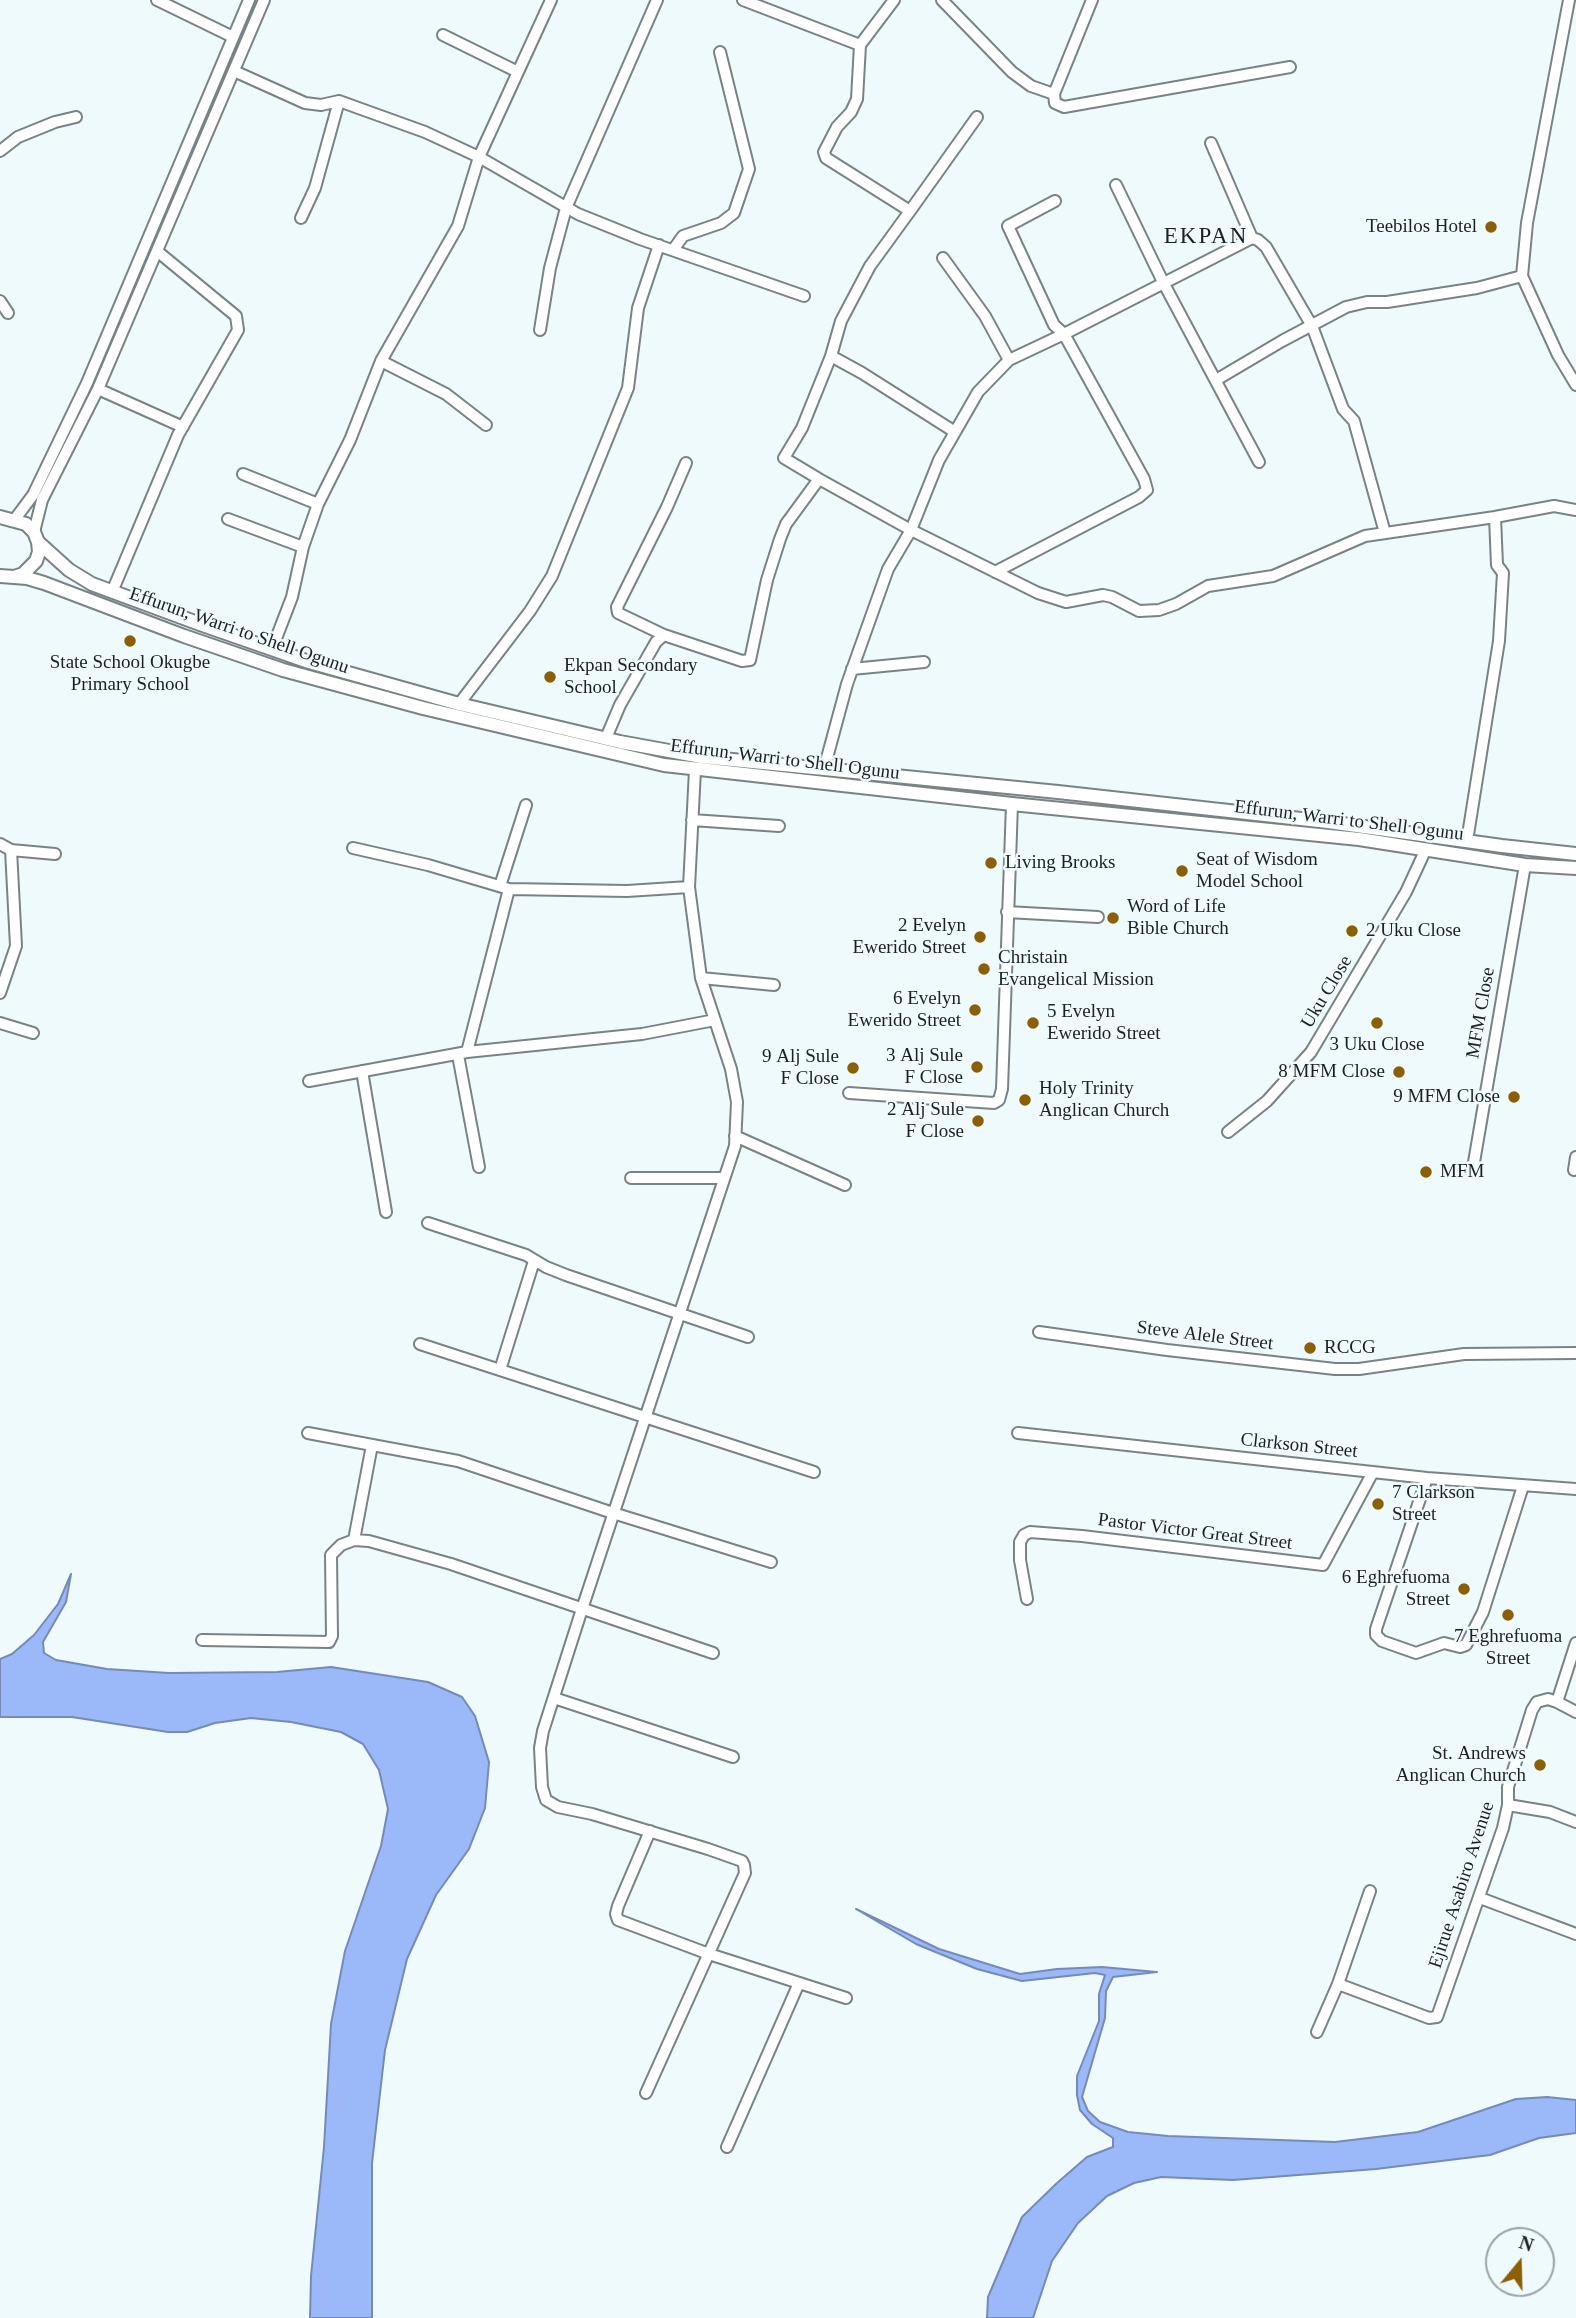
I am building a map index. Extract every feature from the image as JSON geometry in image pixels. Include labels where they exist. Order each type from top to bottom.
[{"type":"main road","name":"Effurun, Warri to Shell Ogunu","points":[[5,519],[26,524],[69,570],[112,592],[309,662],[459,704],[606,738],[702,757],[1058,792],[1328,822],[1576,854]]},
{"type":"main road","points":[[5,579],[23,574],[36,561],[36,537]]},
{"type":"main road","name":"Effurun, Warri to Shell Ogunu","points":[[5,579],[27,578],[44,583],[283,670],[436,712],[636,760],[695,770],[1359,839],[1525,865],[1576,868]]},
{"type":"main road","points":[[1057,809],[1058,792]]},
{"type":"street","points":[[157,0],[233,37]]},
{"type":"street","points":[[36,537],[37,498],[249,0]]},
{"type":"street","points":[[5,519],[37,498],[98,388],[264,0]]},
{"type":"street","points":[[272,649],[292,597],[303,547],[318,504],[350,440],[381,361],[458,226],[479,156],[551,0]]},
{"type":"street","points":[[540,330],[550,268],[566,208],[657,0]]},
{"type":"street","points":[[743,0],[860,45]]},
{"type":"street","points":[[894,0],[860,45],[858,99],[837,127],[824,152],[826,158],[910,211]]},
{"type":"street","points":[[942,0],[1012,72],[1031,86],[1054,94]]},
{"type":"street","points":[[1092,0],[1054,94],[1055,103],[1064,107],[1290,67]]},
{"type":"street","points":[[1569,0],[1528,223],[1522,276],[1558,355],[1576,384]]},
{"type":"street","points":[[443,35],[518,72]]},
{"type":"street","points":[[673,250],[683,236],[721,223],[734,213],[749,169],[720,52]]},
{"type":"street","points":[[234,71],[304,103],[321,105],[339,101],[425,132],[479,156],[566,208],[673,250],[804,296]]},
{"type":"street","points":[[301,218],[315,188],[339,101]]},
{"type":"street","points":[[0,151],[18,137],[55,122],[76,117]]},
{"type":"street","points":[[977,117],[870,266],[841,321],[831,356],[802,428],[785,457],[911,530],[1038,593],[1066,603],[1103,596],[1112,597],[1139,611],[1150,612],[1176,604],[1208,586],[1273,576],[1365,536],[1554,506],[1576,510]]},
{"type":"street","points":[[1211,143],[1252,238]]},
{"type":"street","points":[[1116,186],[1163,282],[1259,462]]},
{"type":"street","points":[[995,572],[1139,497],[1147,490],[1144,479],[1064,334],[1054,325],[1008,226],[1055,201]]},
{"type":"street","points":[[824,768],[852,669],[888,569],[911,530],[939,460],[978,392],[1009,360],[1252,238],[1266,247],[1312,326],[1343,409],[1354,421],[1385,533]]},
{"type":"street","points":[[459,704],[530,611],[552,576],[628,388],[638,308],[659,244]]},
{"type":"street","points":[[112,592],[183,427],[238,330],[236,316],[157,251]]},
{"type":"street","points":[[943,258],[985,316],[1009,360]]},
{"type":"street","points":[[1216,380],[1346,307],[1467,290],[1522,276]]},
{"type":"street","points":[[0,301],[8,313]]},
{"type":"street","points":[[831,356],[956,432]]},
{"type":"street","points":[[381,361],[446,394],[486,425]]},
{"type":"street","points":[[98,388],[183,427]]},
{"type":"street","points":[[686,463],[617,607],[618,613],[664,635],[743,661],[750,660],[767,580],[786,524],[819,479]]},
{"type":"street","points":[[243,474],[318,504]]},
{"type":"street","points":[[1467,841],[1499,641],[1503,573],[1497,565],[1495,517]]},
{"type":"street","points":[[228,519],[303,547]]},
{"type":"street","points":[[606,738],[656,642],[664,635]]},
{"type":"street","points":[[852,669],[925,662]]},
{"type":"street","points":[[646,2093],[745,1873],[742,1861],[650,1831],[558,1807],[546,1800],[542,1787],[540,1748],[543,1731],[613,1513],[735,1146],[737,1102],[731,1069],[701,978],[689,887],[695,770]]},
{"type":"street","points":[[849,1093],[994,1103],[999,1100],[1002,1089],[1012,804]]},
{"type":"street","points":[[480,1167],[462,1053],[526,805]]},
{"type":"street","points":[[692,820],[779,826]]},
{"type":"street","points":[[0,844],[11,850],[55,854]]},
{"type":"street","points":[[353,848],[428,865],[504,887],[627,891],[689,887]]},
{"type":"street","name":"Uku Close","points":[[1228,1132],[1268,1101],[1311,1052],[1406,892],[1426,849]]},
{"type":"street","points":[[0,993],[16,946],[11,850]]},
{"type":"street","name":"MFM Close","points":[[1473,1168],[1525,865]]},
{"type":"street","points":[[1007,912],[1098,917]]},
{"type":"street","points":[[701,978],[774,985]]},
{"type":"street","points":[[309,1081],[462,1053],[642,1034],[715,1020]]},
{"type":"street","points":[[0,1023],[33,1033]]},
{"type":"street","points":[[362,1071],[386,1212]]},
{"type":"street","points":[[735,1136],[845,1185]]},
{"type":"street","points":[[1574,1170],[1576,1157]]},
{"type":"street","points":[[631,1178],[724,1178]]},
{"type":"street","points":[[428,1223],[526,1255],[566,1275],[748,1337]]},
{"type":"street","points":[[500,1370],[534,1261]]},
{"type":"street","name":"Steve Alele Street","points":[[1039,1332],[1335,1369],[1359,1369],[1464,1354],[1576,1353]]},
{"type":"street","points":[[420,1344],[814,1472]]},
{"type":"street","points":[[308,1433],[458,1461],[771,1562]]},
{"type":"street","name":"Clarkson Street","points":[[1018,1433],[1427,1478],[1576,1489]]},
{"type":"street","points":[[354,1540],[372,1445]]},
{"type":"street","name":"Pastor Victor Great Street","points":[[1027,1599],[1020,1560],[1020,1542],[1024,1535],[1030,1532],[1323,1565],[1373,1472]]},
{"type":"street","points":[[1427,1478],[1376,1629],[1376,1635],[1382,1641],[1416,1653],[1444,1643],[1460,1647],[1466,1645],[1483,1612],[1523,1486]]},
{"type":"street","points":[[202,1640],[328,1642],[332,1636],[331,1555],[341,1545],[354,1540],[369,1541],[451,1564],[713,1653]]},
{"type":"street","points":[[1576,1643],[1557,1702],[1576,1712]]},
{"type":"street","points":[[554,1698],[733,1757]]},
{"type":"street","name":"Ejirue Asabiro Avenue","points":[[1338,1984],[1429,2018],[1437,2017],[1503,1828],[1508,1805],[1508,1787],[1532,1710],[1537,1702],[1548,1699],[1557,1702]]},
{"type":"street","points":[[1508,1805],[1550,1812],[1576,1822]]},
{"type":"street","points":[[650,1831],[618,1906],[616,1917],[622,1923],[846,1998]]},
{"type":"street","points":[[1317,2032],[1338,1984],[1370,1891]]},
{"type":"street","points":[[1480,1898],[1576,1934]]},
{"type":"street","points":[[727,2147],[799,1983]]},
{"type":"water","points":[[71,1574],[66,1602],[43,1642],[44,1653],[56,1660],[107,1669],[169,1673],[277,1672],[331,1667],[428,1682],[462,1697],[475,1716],[489,1762],[485,1808],[469,1849],[436,1895],[407,1959],[385,2050],[372,2163],[372,2318],[310,2318],[331,2024],[345,1951],[381,1846],[388,1809],[379,1770],[363,1744],[341,1732],[291,1722],[251,1718],[215,1723],[187,1732],[168,1732],[72,1717],[0,1717],[0,1659],[12,1654],[34,1635],[58,1604]]},
{"type":"water","points":[[856,1909],[939,1949],[1020,1974],[1102,1967],[1157,1972],[1113,1977],[1106,1991],[1105,2018],[1082,2097],[1088,2111],[1100,2122],[1128,2132],[1335,2142],[1418,2132],[1516,2099],[1547,2097],[1576,2100],[1576,2133],[1539,2138],[1490,2155],[1376,2169],[1233,2180],[1161,2177],[1134,2183],[1107,2196],[1078,2223],[1052,2261],[1033,2318],[987,2318],[988,2297],[1022,2217],[1087,2157],[1113,2147],[1113,2138],[1092,2124],[1080,2110],[1077,2095],[1077,2076],[1099,2021],[1099,1994],[1105,1975],[1095,1973],[1022,1981],[977,1969],[916,1944]]},
{"type":"place","name":"Teebilos Hotel","points":[[1491,227]]},
{"type":"place","name":"State School Okugbe Primary School","points":[[130,641]]},
{"type":"place","name":"Ekpan Secondary School","points":[[550,677]]},
{"type":"place","name":"Living Brooks","points":[[991,863]]},
{"type":"place","name":"Seat of Wisdom Model School","points":[[1182,871]]},
{"type":"place","name":"Word of Life Bible Church","points":[[1113,918]]},
{"type":"place","name":"2 Uku Close","points":[[1352,931]]},
{"type":"place","name":"2 Evelyn Ewerido Street","points":[[980,937]]},
{"type":"place","name":"Christain Evangelical Mission","points":[[984,969]]},
{"type":"place","name":"6 Evelyn Ewerido Street","points":[[975,1010]]},
{"type":"place","name":"5 Evelyn Ewerido Street","points":[[1033,1023]]},
{"type":"place","name":"3 Uku Close","points":[[1377,1023]]},
{"type":"place","name":"3 Alj Sule F Close","points":[[977,1067]]},
{"type":"place","name":"9 Alj Sule F Close","points":[[853,1068]]},
{"type":"place","name":"8 MFM Close","points":[[1399,1072]]},
{"type":"place","name":"9 MFM Close","points":[[1514,1097]]},
{"type":"place","name":"Holy Trinity Anglican Church","points":[[1025,1100]]},
{"type":"place","name":"2 Alj Sule F Close","points":[[978,1121]]},
{"type":"place","name":"MFM","points":[[1426,1172]]},
{"type":"place","name":"RCCG","points":[[1310,1348]]},
{"type":"place","name":"7 Clarkson Street","points":[[1378,1504]]},
{"type":"place","name":"6 Eghrefuoma Street","points":[[1464,1589]]},
{"type":"place","name":"7 Eghrefuoma Street","points":[[1508,1615]]},
{"type":"place","name":"St. Andrews Anglican Church","points":[[1540,1765]]},
{"type":"district","name":"EKPAN","points":[[1206,237]]}]
